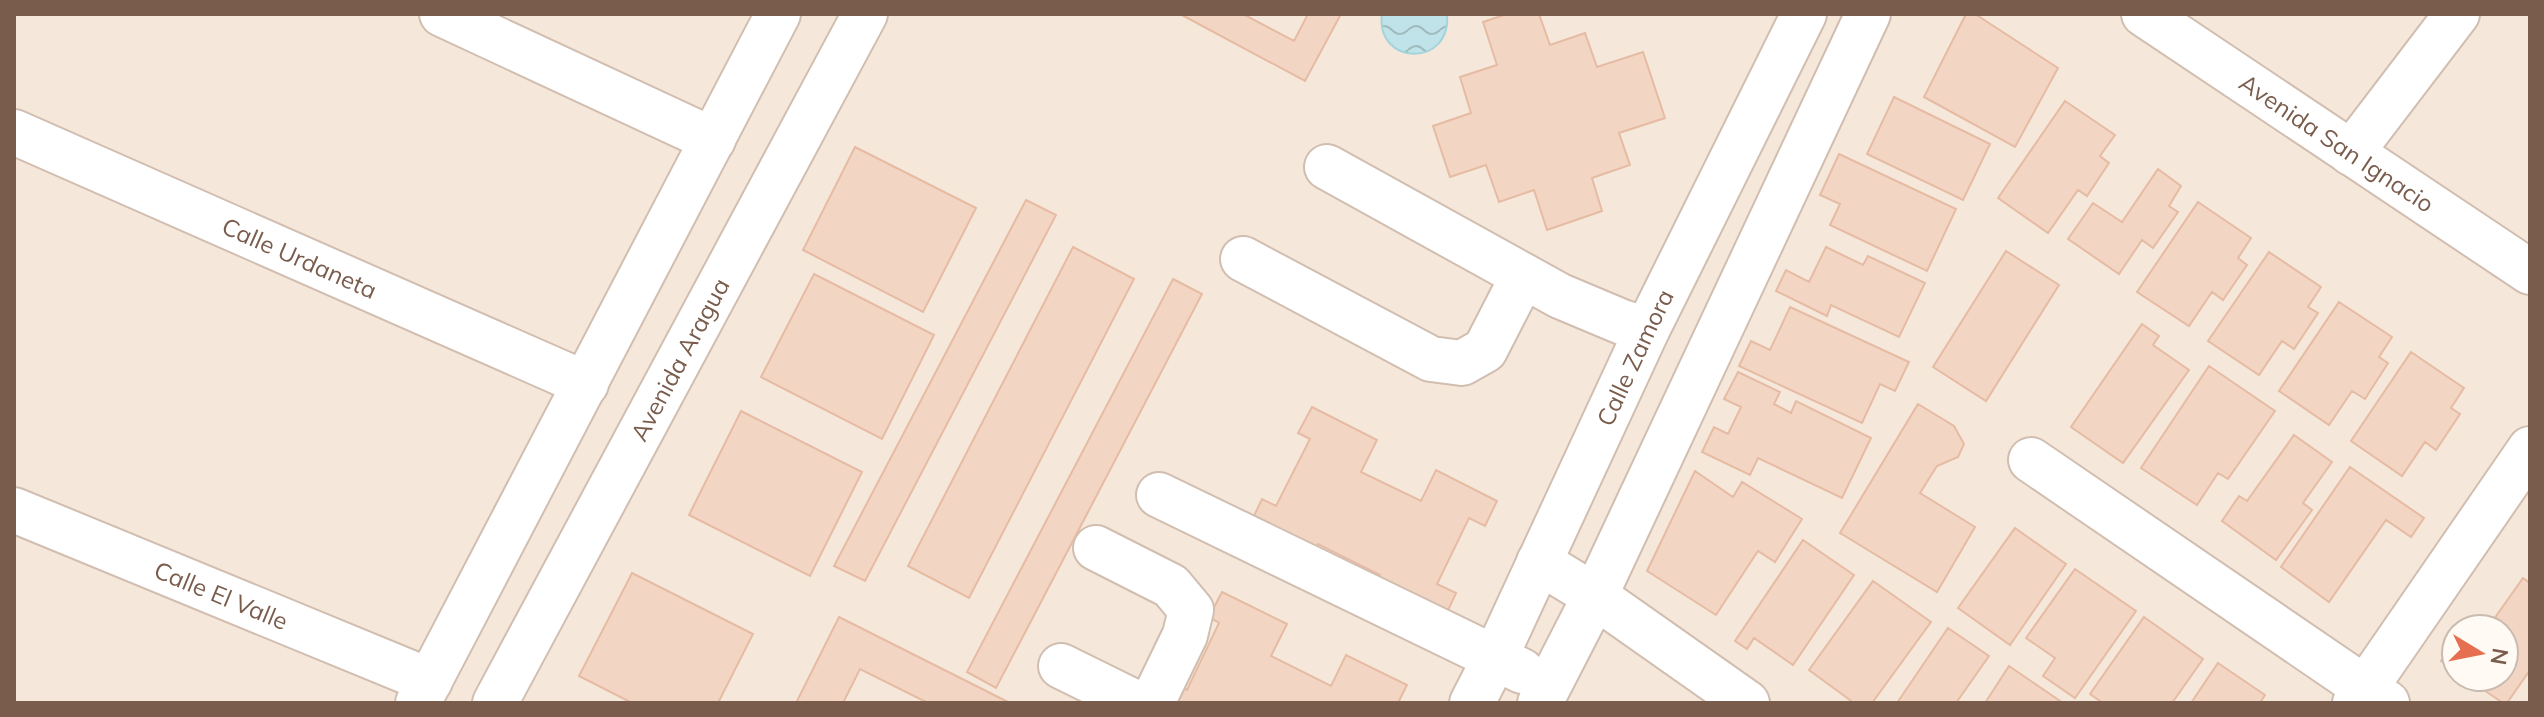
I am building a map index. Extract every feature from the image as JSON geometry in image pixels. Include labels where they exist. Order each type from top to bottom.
[{"type":"street","points":[[442,14],[713,140]]},
{"type":"street","points":[[424,692],[778,14]]},
{"type":"street","name":"Avenida Aragua","points":[[495,703],[865,14]]},
{"type":"street","name":"Calle Zamora","points":[[1472,703],[1647,330],[1804,14]]},
{"type":"street","points":[[1159,495],[1495,658],[1545,694],[1595,596],[1868,14]]},
{"type":"street","name":"Avenida San Ignacio","points":[[2144,14],[2530,272]]},
{"type":"street","points":[[2351,153],[2457,14]]},
{"type":"street","name":"Calle Urdaneta","points":[[14,132],[586,384]]},
{"type":"street","points":[[1327,167],[1560,296],[1647,330]]},
{"type":"street","points":[[1243,259],[1431,359],[1462,363],[1485,350],[1523,276]]},
{"type":"street","points":[[2031,460],[2369,698],[2530,449]]},
{"type":"street","name":"Calle El Valle","points":[[14,510],[424,692]]},
{"type":"street","points":[[1096,548],[1171,586],[1191,610],[1185,635],[1152,703]]},
{"type":"street","points":[[1539,562],[1595,596],[1747,703]]},
{"type":"street","points":[[1061,666],[1136,703]]},
{"type":"shaded area","points":[[14,14],[2530,14],[2530,703],[14,703]]},
{"type":"water","points":[[1382,14],[1447,14],[1445,32],[1438,44],[1427,51],[1414,54],[1401,51],[1390,44],[1383,31]]},
{"type":"building","points":[[1180,14],[1243,14],[1294,41],[1308,14],[1341,14],[1305,81]]},
{"type":"building","points":[[1507,14],[1539,14],[1550,45],[1585,33],[1597,67],[1643,52],[1665,118],[1619,133],[1630,165],[1592,178],[1602,211],[1547,230],[1534,190],[1499,202],[1486,165],[1450,177],[1433,126],[1471,113],[1460,77],[1497,65],[1483,22]]},
{"type":"building","points":[[1966,14],[1975,14],[2058,68],[2015,147],[1924,97]]},
{"type":"building","points":[[1894,97],[1990,144],[1963,200],[1867,154]]},
{"type":"building","points":[[2065,101],[2115,135],[2100,156],[2109,163],[2087,196],[2078,190],[2048,233],[1998,198]]},
{"type":"building","points":[[855,147],[976,208],[923,312],[803,250]]},
{"type":"building","points":[[1839,154],[1956,209],[1927,271],[1830,225],[1840,204],[1820,195]]},
{"type":"building","points":[[2158,169],[2181,186],[2169,206],[2178,212],[2153,248],[2142,240],[2119,274],[2068,239],[2093,203],[2122,222]]},
{"type":"building","points":[[1026,200],[1056,215],[865,581],[834,566]]},
{"type":"building","points":[[2198,202],[2251,238],[2238,258],[2247,265],[2223,300],[2212,292],[2189,326],[2137,292]]},
{"type":"building","points":[[1073,247],[1134,279],[969,598],[908,566]]},
{"type":"building","points":[[1826,247],[1863,265],[1868,256],[1925,283],[1899,337],[1831,305],[1827,316],[1776,291],[1786,270],[1809,282]]},
{"type":"building","points":[[2006,251],[2059,285],[1986,401],[1933,367]]},
{"type":"building","points":[[2269,252],[2321,287],[2308,307],[2318,313],[2294,349],[2282,341],[2259,375],[2208,341]]},
{"type":"building","points":[[814,274],[934,335],[882,439],[761,377]]},
{"type":"building","points":[[1173,279],[1202,294],[996,688],[967,672]]},
{"type":"building","points":[[2339,302],[2392,337],[2379,357],[2388,363],[2365,399],[2352,391],[2329,425],[2279,391]]},
{"type":"building","points":[[1790,307],[1909,362],[1895,391],[1880,384],[1862,423],[1739,366],[1751,341],[1770,350]]},
{"type":"building","points":[[2142,324],[2159,336],[2153,345],[2189,370],[2123,463],[2071,427]]},
{"type":"building","points":[[2411,352],[2464,388],[2451,408],[2460,414],[2436,450],[2425,442],[2402,476],[2351,441]]},
{"type":"building","points":[[2209,366],[2275,411],[2228,479],[2218,473],[2197,505],[2141,468]]},
{"type":"building","points":[[1738,372],[1780,392],[1774,404],[1791,413],[1796,401],[1871,438],[1842,498],[1758,458],[1750,475],[1702,452],[1714,427],[1728,434],[1741,407],[1724,399]]},
{"type":"building","points":[[1918,404],[1954,426],[1964,444],[1958,457],[1937,466],[1920,493],[1975,527],[1937,592],[1840,533]]},
{"type":"building","points":[[1312,407],[1377,440],[1361,472],[1421,501],[1436,470],[1497,501],[1485,526],[1469,518],[1437,584],[1456,593],[1445,617],[1376,583],[1380,575],[1318,544],[1314,553],[1251,522],[1262,499],[1276,506],[1310,439],[1298,433]]},
{"type":"building","points":[[741,411],[862,472],[810,576],[689,515]]},
{"type":"building","points":[[2294,435],[2332,462],[2303,503],[2312,510],[2276,560],[2222,521],[2239,496],[2247,501]]},
{"type":"building","points":[[2350,467],[2424,518],[2411,537],[2386,520],[2329,602],[2281,567]]},
{"type":"building","points":[[1695,471],[1733,497],[1742,482],[1802,519],[1775,562],[1758,551],[1716,615],[1647,571]]},
{"type":"building","points":[[2015,528],[2066,564],[2010,645],[1958,608]]},
{"type":"building","points":[[1803,540],[1854,575],[1793,665],[1754,638],[1747,649],[1735,641]]},
{"type":"building","points":[[2075,569],[2136,611],[2075,698],[2043,676],[2055,658],[2026,638]]},
{"type":"building","points":[[632,573],[753,634],[718,703],[632,703],[579,676]]},
{"type":"building","points":[[2523,578],[2530,583],[2530,670],[2520,684],[2520,613],[2498,613]]},
{"type":"building","points":[[1873,581],[1931,622],[1872,703],[1854,703],[1809,670]]},
{"type":"building","points":[[1222,592],[1287,624],[1271,656],[1331,686],[1346,655],[1407,685],[1398,703],[1162,703],[1172,683],[1187,690],[1219,623],[1209,617]]},
{"type":"building","points":[[839,617],[1010,703],[928,703],[860,669],[843,703],[796,703]]},
{"type":"building","points":[[2144,617],[2203,659],[2172,703],[2103,703],[2090,694]]},
{"type":"building","points":[[1948,628],[1989,656],[1956,703],[1897,703]]},
{"type":"building","points":[[2218,663],[2265,695],[2260,703],[2191,703]]},
{"type":"building","points":[[2009,666],[2063,703],[1985,703]]},
{"type":"building","points":[[2488,693],[2514,693],[2507,703]]}]
